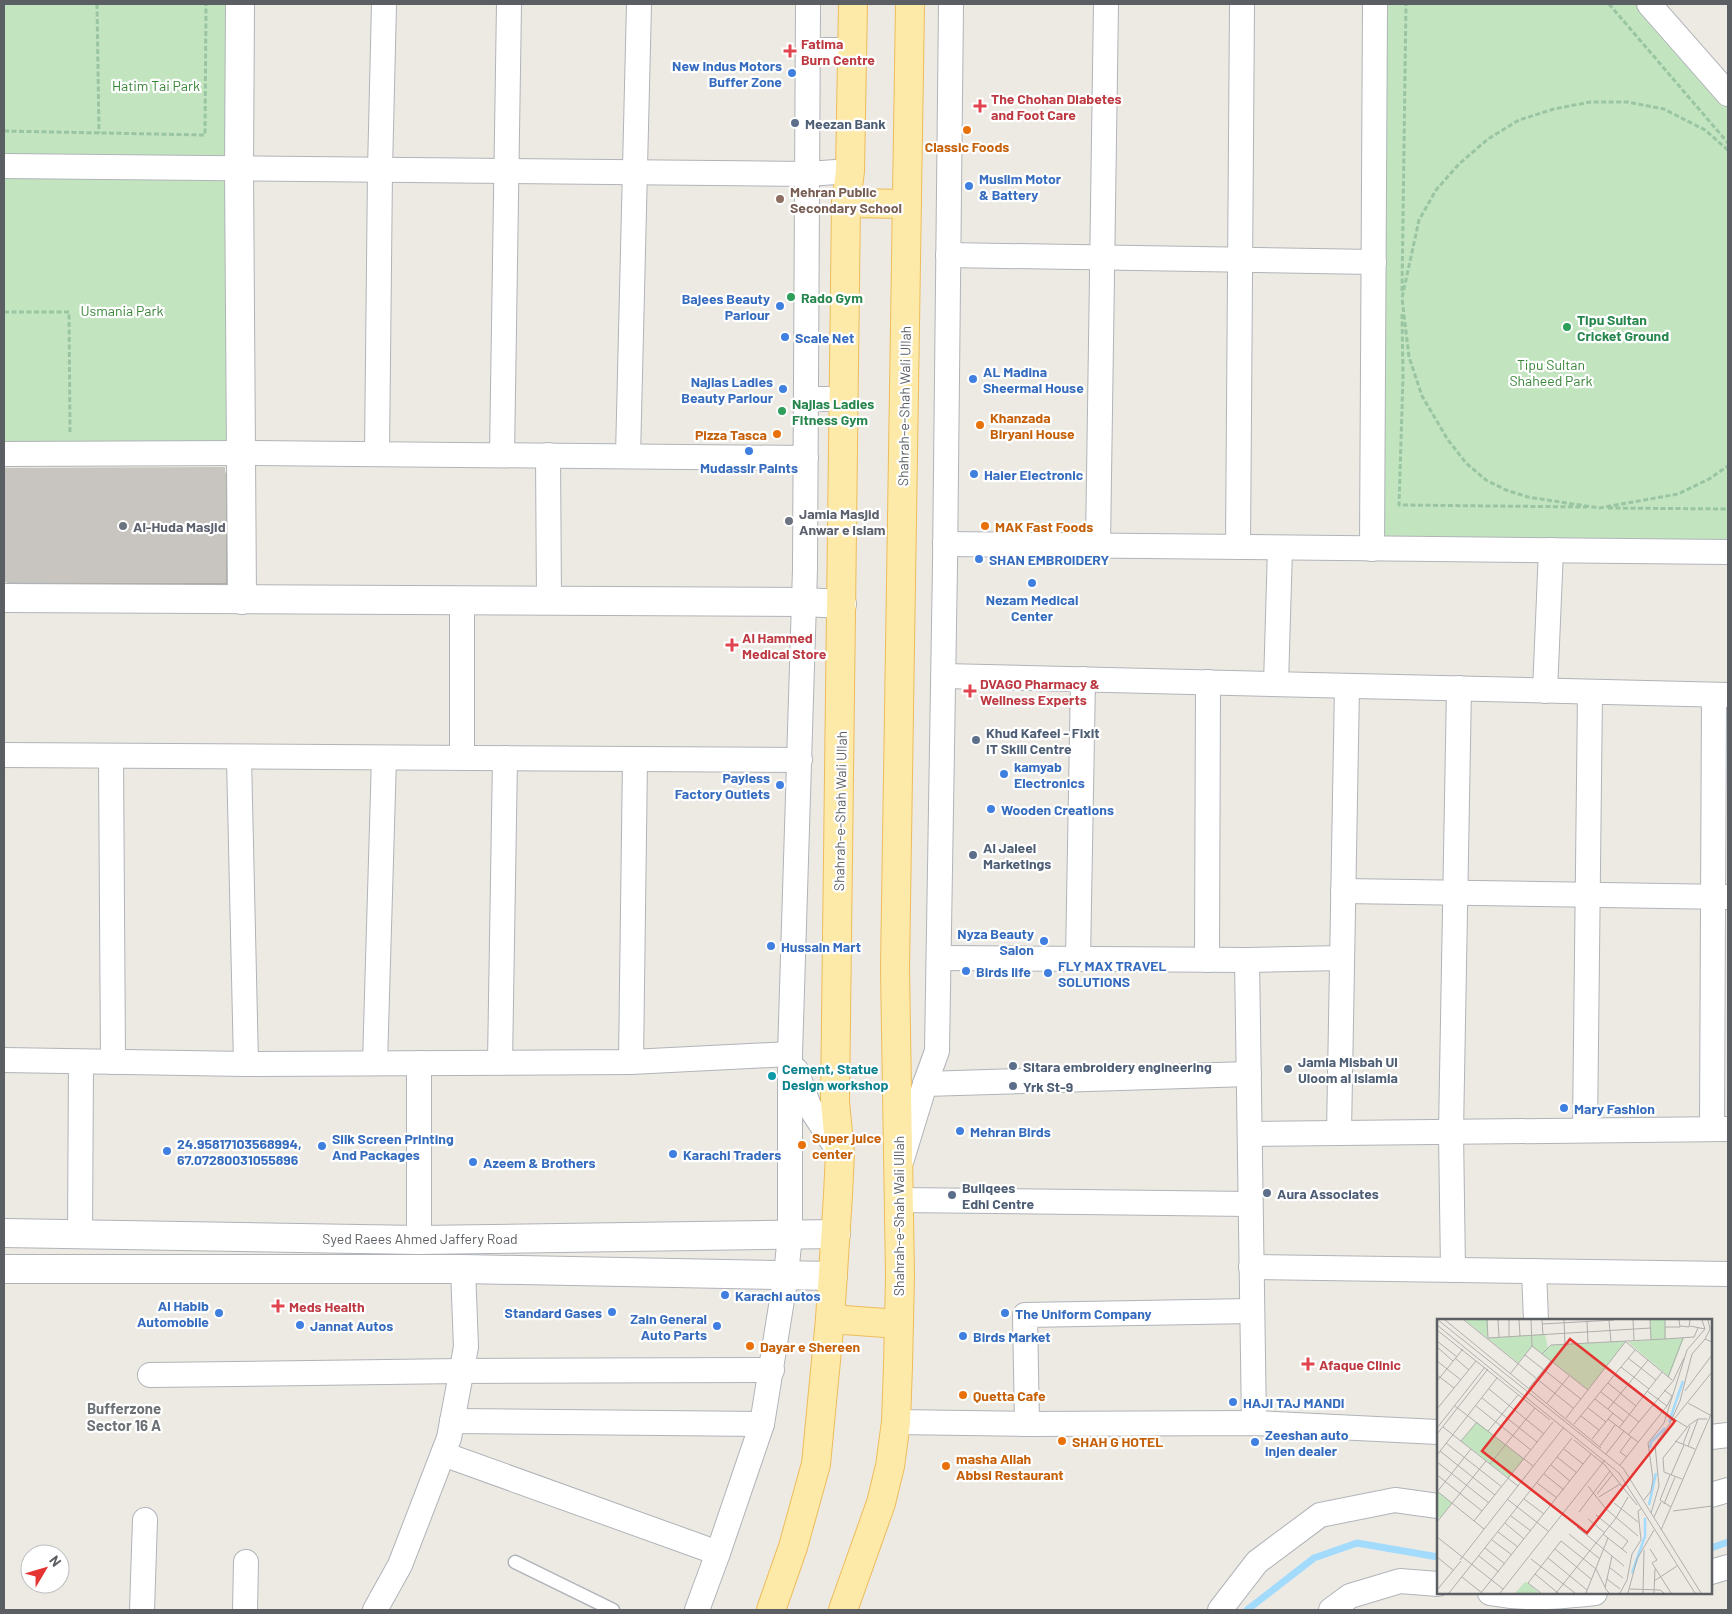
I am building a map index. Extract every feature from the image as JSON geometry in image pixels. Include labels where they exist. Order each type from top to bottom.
[{"type":"main road","points":[[240,4],[239,168],[242,600]]},
{"type":"main road","name":"Shahrah-e-Shah Wali Ullah","points":[[771,1610],[816,1464],[836,1234],[840,1153],[835,1102],[846,203],[850,171],[853,4]]},
{"type":"main road","name":"Shahrah-e-Shah Wali Ullah","points":[[843,1610],[881,1503],[890,1466],[896,1422],[899,1324],[899,1200],[895,968],[910,4]]},
{"type":"main road","points":[[846,203],[907,204]]},
{"type":"main road","points":[[4,598],[804,602],[842,604]]},
{"type":"main road","name":"Syed Raees Ahmed Jaffery Road","points":[[4,1233],[419,1240],[836,1234]]},
{"type":"main road","points":[[4,1269],[463,1268],[833,1276]]},
{"type":"main road","points":[[830,1319],[899,1324]]},
{"type":"street","points":[[377,454],[384,4]]},
{"type":"street","points":[[502,455],[509,4]]},
{"type":"street","points":[[628,456],[639,4]]},
{"type":"street","points":[[697,1610],[762,1424],[786,1276],[790,1235],[790,1054],[804,602],[808,4]]},
{"type":"street","points":[[898,1172],[937,1051],[946,544],[952,4]]},
{"type":"street","points":[[1098,545],[1106,4]]},
{"type":"street","points":[[1238,547],[1242,4]]},
{"type":"street","points":[[1372,549],[1375,4]]},
{"type":"street","points":[[1648,4],[1728,94]]},
{"type":"street","points":[[809,50],[853,50]]},
{"type":"street","points":[[4,166],[808,174],[850,171]]},
{"type":"street","points":[[948,255],[1374,262]]},
{"type":"street","points":[[806,399],[844,399]]},
{"type":"street","points":[[4,454],[241,453],[806,458]]},
{"type":"street","points":[[548,456],[549,601]]},
{"type":"street","points":[[946,544],[1728,552]]},
{"type":"street","points":[[1276,684],[1280,548]]},
{"type":"street","points":[[1546,690],[1551,550]]},
{"type":"street","points":[[462,600],[462,758]]},
{"type":"street","points":[[944,676],[1721,695],[1720,1129],[1250,1134]]},
{"type":"street","points":[[1078,959],[1083,679]]},
{"type":"street","points":[[1207,960],[1208,682]]},
{"type":"street","points":[[1339,1133],[1347,686]]},
{"type":"street","points":[[1453,1270],[1451,1132],[1459,688]]},
{"type":"street","points":[[1585,1130],[1590,692]]},
{"type":"street","points":[[4,755],[800,760]]},
{"type":"street","points":[[111,756],[112,1062]]},
{"type":"street","points":[[239,757],[246,1064]]},
{"type":"street","points":[[375,1063],[384,758]]},
{"type":"street","points":[[500,1062],[505,758]]},
{"type":"street","points":[[631,1062],[635,759]]},
{"type":"street","points":[[1343,891],[1721,897]]},
{"type":"street","points":[[938,958],[1207,960],[1342,958]]},
{"type":"street","points":[[1247,960],[1254,1422]]},
{"type":"street","points":[[790,1054],[809,1106],[840,1153]]},
{"type":"street","points":[[4,1060],[246,1064],[631,1062],[790,1054]]},
{"type":"street","points":[[80,1234],[81,1062]]},
{"type":"street","points":[[419,1063],[419,1240]]},
{"type":"street","points":[[925,1084],[1249,1074]]},
{"type":"street","points":[[899,1200],[1250,1204]]},
{"type":"street","points":[[1251,1267],[1728,1274]]},
{"type":"street","points":[[375,1610],[400,1565],[449,1438],[466,1347],[463,1268]]},
{"type":"street","points":[[1534,1272],[1536,1319]]},
{"type":"street","points":[[1027,1424],[1025,1315],[1252,1311]]},
{"type":"street","points":[[150,1375],[772,1370]]},
{"type":"street","points":[[452,1421],[762,1424]]},
{"type":"street","points":[[896,1422],[1027,1424],[1254,1422],[1437,1432]]},
{"type":"street","points":[[1712,1437],[1728,1435]]},
{"type":"street","points":[[442,1454],[718,1553]]},
{"type":"street","points":[[1712,1495],[1728,1490]]},
{"type":"street","points":[[1220,1610],[1257,1562],[1320,1515],[1395,1500],[1437,1506]]},
{"type":"street","points":[[142,1610],[145,1520]]},
{"type":"street","points":[[245,1610],[246,1562]]},
{"type":"street","points":[[1712,1572],[1728,1567]]},
{"type":"street","points":[[1331,1610],[1350,1596],[1400,1581],[1437,1584]]},
{"type":"street","points":[[1492,1594],[1517,1604],[1586,1594]]},
{"type":"lane","points":[[515,1562],[613,1610]]},
{"type":"path","points":[[97,4],[99,133]]},
{"type":"path","points":[[4,131],[205,135],[206,4]]},
{"type":"path","points":[[1406,4],[1402,298],[1403,377],[1399,505],[1728,509]]},
{"type":"path","points":[[1610,4],[1728,143]]},
{"type":"path","points":[[1728,150],[1706,130],[1664,109],[1627,102],[1590,102],[1554,109],[1518,120],[1488,139],[1458,164],[1436,190],[1419,220],[1402,298],[1409,357],[1422,396],[1448,440],[1466,462],[1486,480],[1506,490],[1528,497],[1599,508],[1678,494],[1709,479],[1728,466]]},
{"type":"path","points":[[4,312],[70,312],[70,453]]},
{"type":"green space","name":"Usmania Park","points":[[4,4],[240,4],[241,453],[4,454]]},
{"type":"green space","name":"Tipu Sultan Shaheed Park","points":[[1375,4],[1649,4],[1728,94],[1728,552],[1372,549]]},
{"type":"building","name":"Al-Huda Masjid","points":[[225,467],[226,583],[4,582],[4,468]]},
{"type":"waterway","points":[[1712,1548],[1728,1542]]},
{"type":"waterway","points":[[1247,1610],[1314,1558],[1357,1543],[1437,1557]]},
{"type":"place","name":"Fatima Burn Centre","points":[[790,51]]},
{"type":"place","name":"New Indus Motors Buffer Zone","points":[[792,73]]},
{"type":"place","name":"The Chohan Diabetes and Foot Care","points":[[980,106]]},
{"type":"place","name":"Meezan Bank","points":[[795,123]]},
{"type":"place","name":"Classic Foods","points":[[967,130]]},
{"type":"place","name":"Muslim Motor & Battery","points":[[969,186]]},
{"type":"place","name":"Mehran Public Secondary School","points":[[780,199]]},
{"type":"place","name":"Rado Gym","points":[[791,297]]},
{"type":"place","name":"Bajees Beauty Parlour","points":[[780,306]]},
{"type":"place","name":"Tipu Sultan Cricket Ground","points":[[1567,327]]},
{"type":"place","name":"Scale Net","points":[[785,337]]},
{"type":"place","name":"AL Madina Sheermal House","points":[[973,379]]},
{"type":"place","name":"Najlas Ladies Beauty Parlour","points":[[783,389]]},
{"type":"place","name":"Najlas Ladies Fitness Gym","points":[[782,411]]},
{"type":"place","name":"Khanzada Biryani House","points":[[980,425]]},
{"type":"place","name":"Pizza Tasca","points":[[777,434]]},
{"type":"place","name":"Mudassir Paints","points":[[749,451]]},
{"type":"place","name":"Haier Electronic","points":[[974,474]]},
{"type":"place","name":"Jamia Masjid Anwar e Islam","points":[[789,521]]},
{"type":"place","name":"Al-Huda Masjid","points":[[123,526]]},
{"type":"place","name":"MAK Fast Foods","points":[[985,526]]},
{"type":"place","name":"SHAN EMBROIDERY","points":[[979,559]]},
{"type":"place","name":"Nezam Medical Center","points":[[1032,583]]},
{"type":"place","name":"Al Hammed Medical Store","points":[[732,645]]},
{"type":"place","name":"DVAGO Pharmacy & Wellness Experts","points":[[970,691]]},
{"type":"place","name":"Khud Kafeel - Fixit IT Skill Centre","points":[[976,740]]},
{"type":"place","name":"kamyab Electronics","points":[[1004,774]]},
{"type":"place","name":"Payless Factory Outlets","points":[[780,785]]},
{"type":"place","name":"Wooden Creations","points":[[991,809]]},
{"type":"place","name":"Al Jaleel Marketings","points":[[973,855]]},
{"type":"place","name":"Nyza Beauty Salon","points":[[1044,941]]},
{"type":"place","name":"Hussain Mart","points":[[771,946]]},
{"type":"place","name":"Birds life","points":[[966,971]]},
{"type":"place","name":"FLY MAX TRAVEL SOLUTIONS","points":[[1048,973]]},
{"type":"place","name":"Sitara embroidery engineering","points":[[1013,1066]]},
{"type":"place","name":"Jamia Misbah Ul Uloom al islamia","points":[[1288,1069]]},
{"type":"place","name":"Cement, Statue Design workshop","points":[[772,1076]]},
{"type":"place","name":"Yrk St-9","points":[[1013,1086]]},
{"type":"place","name":"Mary Fashion","points":[[1564,1108]]},
{"type":"place","name":"Mehran Birds","points":[[960,1131]]},
{"type":"place","name":"Super juice center","points":[[802,1145]]},
{"type":"place","name":"Silk Screen Printing And Packages","points":[[322,1146]]},
{"type":"place","name":"24.95817103568994, 67.07280031055896","points":[[167,1151]]},
{"type":"place","name":"Karachi Traders","points":[[673,1154]]},
{"type":"place","name":"Azeem & Brothers","points":[[473,1162]]},
{"type":"place","name":"Aura Associates","points":[[1267,1193]]},
{"type":"place","name":"Builqees Edhi Centre","points":[[952,1195]]},
{"type":"place","name":"Karachi autos","points":[[725,1295]]},
{"type":"place","name":"Meds Health","points":[[278,1306]]},
{"type":"place","name":"Standard Gases","points":[[612,1312]]},
{"type":"place","name":"Al Habib Automobile","points":[[219,1313]]},
{"type":"place","name":"The Uniform Company","points":[[1005,1313]]},
{"type":"place","name":"Jannat Autos","points":[[300,1325]]},
{"type":"place","name":"Zain General Auto Parts","points":[[717,1326]]},
{"type":"place","name":"Birds Market","points":[[963,1336]]},
{"type":"place","name":"Dayar e Shereen","points":[[750,1346]]},
{"type":"place","name":"Afaque Clinic","points":[[1308,1364]]},
{"type":"place","name":"Quetta Cafe","points":[[963,1395]]},
{"type":"place","name":"HAJI TAJ MANDI","points":[[1233,1402]]},
{"type":"place","name":"SHAH G HOTEL","points":[[1062,1441]]},
{"type":"place","name":"Zeeshan auto injen dealer","points":[[1255,1442]]},
{"type":"place","name":"masha Allah Abbsi Restaurant","points":[[946,1466]]},
{"type":"district","name":"Bufferzone Sector 16 A","points":[[124,1416]]},
{"type":"park label","name":"Hatim Tai Park","points":[[156,85]]}]
